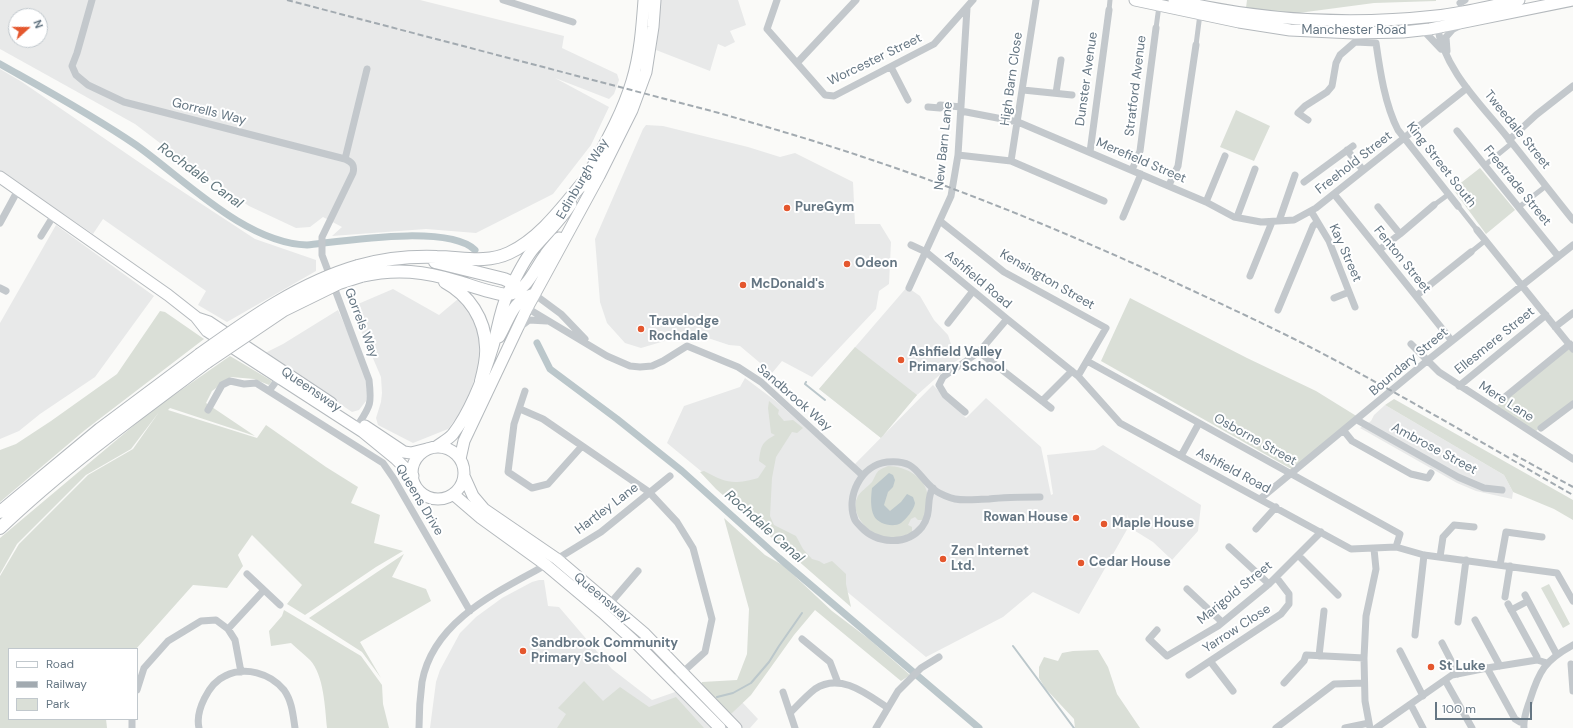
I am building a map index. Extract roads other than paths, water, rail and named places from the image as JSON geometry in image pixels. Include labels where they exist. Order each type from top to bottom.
[{"type":"highway","points":[[359,271],[388,259],[436,257],[478,260],[489,259],[510,252],[531,238],[545,225],[586,179]]},
{"type":"highway","points":[[412,258],[473,272],[518,285]]},
{"type":"highway","points":[[0,528],[38,492],[203,359],[247,321],[284,298],[340,271],[403,270],[507,295]]},
{"type":"highway","points":[[437,277],[462,293],[477,312],[483,328],[486,347],[486,358],[481,381]]},
{"type":"highway","points":[[0,512],[100,429],[203,359]]},
{"type":"main road","name":"Edinburgh Way","points":[[432,448],[452,435],[462,420],[481,381],[493,346],[507,295],[518,285],[533,249],[560,221],[572,204],[614,125],[632,82],[640,44],[644,0]]},
{"type":"main road","name":"Edinburgh Way","points":[[460,459],[464,441],[514,333],[522,305],[534,294],[599,176],[625,124],[646,72],[653,26],[655,0]]},
{"type":"main road","name":"Manchester Road","points":[[1135,0],[1159,6],[1205,7],[1239,22],[1295,31],[1354,33],[1423,30],[1437,22],[1512,1]]},
{"type":"main road","name":"Manchester Road","points":[[1174,0],[1236,13],[1287,19],[1324,21],[1437,22],[1466,22],[1573,0]]},
{"type":"main road","name":"Queensway","points":[[0,177],[168,295],[196,317],[207,331],[281,375],[358,425],[404,452],[411,453],[432,448]]},
{"type":"main road","points":[[534,294],[518,285],[576,218]]},
{"type":"main road","points":[[507,295],[522,305]]},
{"type":"main road","points":[[493,346],[506,325],[515,306],[522,305]]},
{"type":"main road","name":"Queensway","points":[[358,425],[413,476]]},
{"type":"main road","points":[[444,447],[452,451],[460,459],[464,467],[464,476],[461,485],[454,494],[441,498],[428,496],[420,491],[415,484],[413,467],[417,459],[432,448],[444,447]]},
{"type":"main road","name":"Queensway","points":[[464,476],[473,496],[484,509],[556,559],[606,608],[634,641],[720,728]]},
{"type":"main road","name":"Queensway","points":[[454,494],[481,518],[606,608],[645,634],[736,728]]},
{"type":"street","name":"Gorrells Way","points":[[92,0],[78,53],[72,66],[76,76],[88,85],[124,102],[345,158]]},
{"type":"street","points":[[777,0],[767,29],[797,63],[856,0]]},
{"type":"street","points":[[967,8],[973,0]]},
{"type":"street","name":"High Barn Close","points":[[1011,161],[1036,0]]},
{"type":"street","points":[[1109,10],[1110,0]]},
{"type":"street","points":[[507,1],[573,22]]},
{"type":"street","points":[[1156,28],[1159,6]]},
{"type":"street","points":[[1169,185],[1178,166],[1196,45],[1205,7]]},
{"type":"street","name":"Worcester Street","points":[[797,63],[826,95],[834,96],[934,44],[967,8]]},
{"type":"street","name":"New Barn Lane","points":[[909,288],[951,196],[958,155],[967,8]]},
{"type":"street","name":"Dunster Avenue","points":[[1090,152],[1109,10]]},
{"type":"street","name":"Tweedale Street","points":[[1437,22],[1447,56]]},
{"type":"street","points":[[1447,56],[1446,37],[1453,29],[1466,22]]},
{"type":"street","name":"Stratford Avenue","points":[[1132,170],[1140,151],[1156,28]]},
{"type":"street","name":"Tweedale Street","points":[[1423,30],[1447,56],[1467,88],[1573,220]]},
{"type":"street","name":"King Street South","points":[[1308,120],[1297,112],[1327,92],[1332,86],[1336,62],[1346,49],[1355,42],[1376,43],[1391,118],[1398,130],[1571,346]]},
{"type":"street","points":[[1056,93],[1061,60]]},
{"type":"street","points":[[891,67],[908,100]]},
{"type":"street","points":[[345,158],[367,70]]},
{"type":"street","points":[[1485,165],[1536,115],[1573,86]]},
{"type":"street","name":"Freehold Street","points":[[1311,211],[1467,88]]},
{"type":"street","points":[[1023,90],[1072,95]]},
{"type":"street","name":"Merefield Street","points":[[928,107],[940,108],[940,104],[1018,122],[1169,185],[1237,217],[1261,222],[1294,220],[1311,211]]},
{"type":"street","name":"Freetrade Street","points":[[1457,131],[1558,256]]},
{"type":"street","points":[[1304,182],[1350,148],[1363,170]]},
{"type":"street","points":[[958,155],[1011,161],[1104,201]]},
{"type":"street","points":[[1206,202],[1225,156]]},
{"type":"street","name":"Gorrels Way","points":[[345,158],[352,163],[354,169],[322,237],[322,255],[369,380],[371,395],[369,408],[358,425]]},
{"type":"street","points":[[1237,217],[1255,169]]},
{"type":"street","points":[[1123,216],[1141,174]]},
{"type":"street","points":[[1250,276],[1276,221],[1295,175]]},
{"type":"street","points":[[1519,207],[1546,186]]},
{"type":"street","points":[[0,223],[18,190]]},
{"type":"street","name":"Fenton Street","points":[[1334,194],[1452,341]]},
{"type":"street","points":[[1379,250],[1449,194]]},
{"type":"street","points":[[1378,207],[1400,234]]},
{"type":"street","name":"Kay Street","points":[[1311,211],[1329,241],[1355,307]]},
{"type":"street","points":[[42,236],[54,215]]},
{"type":"street","name":"Kensington Street","points":[[940,221],[1004,272],[1106,328],[1087,361]]},
{"type":"street","points":[[1278,310],[1313,226],[1318,222]]},
{"type":"street","points":[[1416,296],[1486,240]]},
{"type":"street","name":"Ashfield Road","points":[[911,245],[926,252],[1006,319],[1078,376],[1120,423],[1351,549],[1396,547],[1424,555],[1557,573],[1573,601]]},
{"type":"street","name":"Boundary Street","points":[[1260,499],[1428,360],[1573,245]]},
{"type":"street","points":[[948,323],[973,290]]},
{"type":"street","points":[[1334,298],[1349,292]]},
{"type":"street","points":[[534,294],[561,314],[590,345]]},
{"type":"street","name":"Sandbrook Way","points":[[522,305],[618,362],[630,366],[652,366],[687,346],[709,356],[726,361],[761,382],[862,475]]},
{"type":"street","points":[[1555,327],[1573,313]]},
{"type":"street","name":"Ellesmere Street","points":[[1459,386],[1546,315]]},
{"type":"street","points":[[965,412],[945,395],[939,385],[943,376],[979,352],[1006,319]]},
{"type":"street","name":"Sandbrook Way","points":[[514,333],[522,324],[529,320],[551,322]]},
{"type":"street","name":"Mere Lane","points":[[1411,344],[1439,372],[1573,459]]},
{"type":"street","points":[[1505,397],[1571,346]]},
{"type":"street","points":[[979,352],[1051,408]]},
{"type":"street","points":[[1078,376],[1087,361]]},
{"type":"street","name":"Osborne Street","points":[[1087,361],[1400,534],[1396,547]]},
{"type":"street","points":[[1042,401],[1072,371]]},
{"type":"street","points":[[269,391],[281,375]]},
{"type":"street","name":"Queens Drive","points":[[208,410],[222,385],[230,381],[244,384],[256,383],[383,463],[394,479],[470,611]]},
{"type":"street","points":[[525,391],[514,424],[508,472],[532,488],[548,484],[582,446]]},
{"type":"street","points":[[1541,428],[1573,404]]},
{"type":"street","points":[[520,409],[543,418],[649,492],[677,522],[693,548],[712,619],[705,652],[673,681]]},
{"type":"street","name":"Ambrose Street","points":[[1357,420],[1458,477],[1484,488],[1502,490]]},
{"type":"street","points":[[1181,456],[1199,423]]},
{"type":"street","points":[[1344,431],[1352,441],[1411,474],[1428,478],[1431,473]]},
{"type":"street","points":[[933,488],[929,493],[930,506],[927,519],[914,535],[903,540],[886,541],[868,534],[855,520],[852,504],[854,492],[862,475],[876,465],[884,462],[903,462],[915,467],[936,491],[955,499],[973,500],[1020,496],[1040,497]]},
{"type":"street","name":"Hartley Lane","points":[[556,559],[601,532],[670,476]]},
{"type":"street","points":[[1256,529],[1276,508]]},
{"type":"street","points":[[1440,557],[1443,537],[1454,525],[1474,527]]},
{"type":"street","name":"Marigold Street","points":[[1157,630],[1149,639],[1167,656],[1222,622],[1269,584],[1321,532]]},
{"type":"street","points":[[1500,565],[1506,532],[1542,537]]},
{"type":"street","points":[[1229,547],[1269,584]]},
{"type":"street","points":[[1345,728],[1369,726],[1364,683],[1364,658],[1366,616],[1376,569],[1374,549]]},
{"type":"street","points":[[1298,555],[1338,595]]},
{"type":"street","points":[[1415,635],[1424,555]]},
{"type":"street","points":[[1458,622],[1466,560]]},
{"type":"street","points":[[419,728],[422,682],[427,666],[442,638],[458,621],[488,597],[546,565]]},
{"type":"street","points":[[1505,596],[1510,566]]},
{"type":"street","points":[[606,608],[638,571]]},
{"type":"street","points":[[247,574],[280,605]]},
{"type":"street","name":"Yarrow Close","points":[[1189,675],[1281,614],[1289,604],[1290,594],[1276,577]]},
{"type":"street","points":[[1186,589],[1222,622]]},
{"type":"street","points":[[228,629],[264,590]]},
{"type":"street","points":[[1537,660],[1537,657],[1509,607],[1527,598],[1557,655]]},
{"type":"street","points":[[1319,656],[1324,611]]},
{"type":"street","points":[[138,687],[144,668],[168,641],[201,620],[216,620],[228,629],[235,640],[240,672]]},
{"type":"street","points":[[1475,620],[1500,666]]},
{"type":"street","points":[[802,639],[830,662],[838,683]]},
{"type":"street","points":[[1442,643],[1458,674]]},
{"type":"street","points":[[1487,668],[1515,719],[1524,725],[1537,678],[1547,663],[1573,645]]},
{"type":"street","points":[[1400,651],[1423,696]]},
{"type":"street","points":[[1284,683],[1304,661],[1306,655],[1364,658]]},
{"type":"street","points":[[876,728],[898,691],[905,683],[921,668],[939,657]]},
{"type":"street","points":[[1376,728],[1452,675],[1537,660],[1547,663]]},
{"type":"street","points":[[1210,661],[1232,691]]},
{"type":"street","points":[[1571,664],[1573,691]]},
{"type":"street","points":[[199,728],[200,706],[210,688],[224,676],[240,672],[254,672],[269,677],[284,690],[292,708],[295,728]]},
{"type":"street","points":[[1445,680],[1472,728]]},
{"type":"street","points":[[790,713],[816,689],[834,682],[854,686],[888,708]]},
{"type":"street","points":[[1276,728],[1334,684],[1364,683]]},
{"type":"street","points":[[783,692],[795,728]]},
{"type":"street","points":[[1411,705],[1423,728]]},
{"type":"waterway","name":"Rochdale Canal","points":[[0,64],[103,123],[155,159],[216,207],[261,233],[284,242],[307,245],[369,238],[420,236],[443,238],[462,242],[475,250]]},
{"type":"waterway","name":"Rochdale Canal","points":[[537,343],[550,369],[617,419],[682,471],[779,558],[979,728]]},
{"type":"waterway","points":[[806,382],[805,384],[825,400]]},
{"type":"waterway","points":[[717,697],[733,693],[751,683],[769,662],[802,613]]},
{"type":"waterway","points":[[1013,646],[1074,728]]},
{"type":"railway","points":[[287,0],[719,113],[845,151],[899,169],[971,196],[1043,224],[1113,254],[1290,337],[1409,401],[1573,495]]},
{"type":"railway","points":[[1513,454],[1573,487]]},
{"type":"place","name":"PureGym","points":[[787,208]]},
{"type":"place","name":"Odeon","points":[[847,264]]},
{"type":"place","name":"McDonald's","points":[[743,285]]},
{"type":"place","name":"Travelodge Rochdale","points":[[641,329]]},
{"type":"place","name":"Ashfield Valley Primary School","points":[[901,360]]},
{"type":"place","name":"Rowan House","points":[[1076,518]]},
{"type":"place","name":"Maple House","points":[[1104,524]]},
{"type":"place","name":"Zen Internet Ltd.","points":[[943,559]]},
{"type":"place","name":"Cedar House","points":[[1081,563]]},
{"type":"place","name":"Sandbrook Community Primary School","points":[[523,651]]},
{"type":"place","name":"St Luke","points":[[1431,667]]}]
